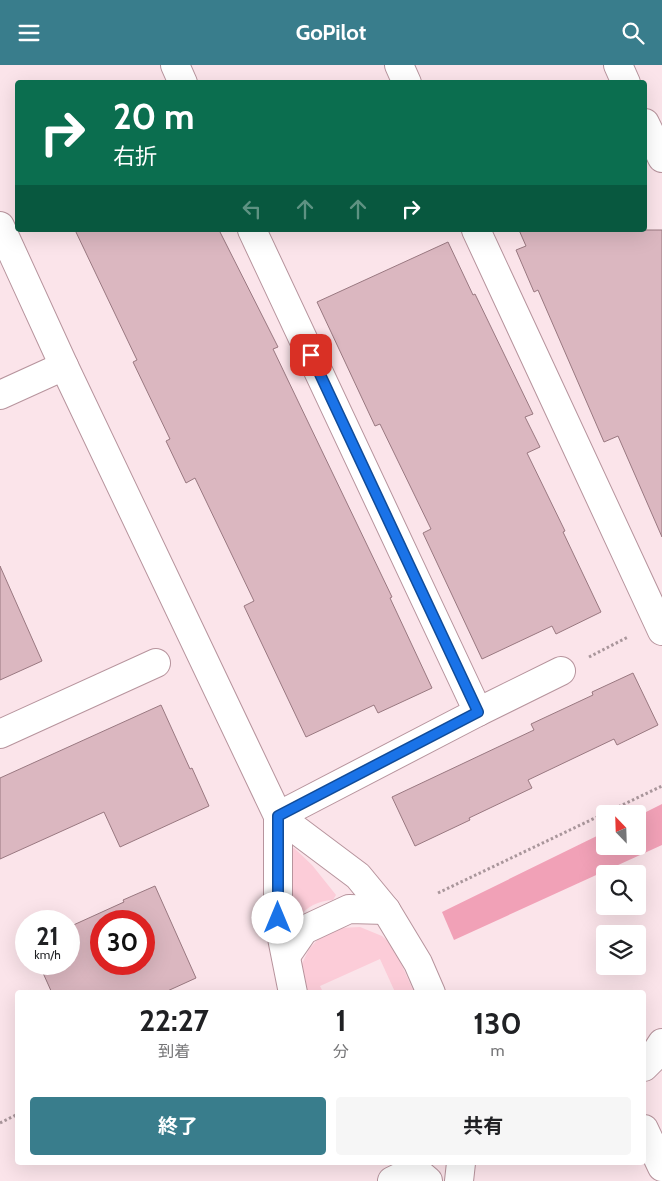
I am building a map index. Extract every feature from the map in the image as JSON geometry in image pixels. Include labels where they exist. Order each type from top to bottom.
[{"type":"street","points":[[175,65],[182,80]]},
{"type":"street","points":[[399,65],[406,80]]},
{"type":"street","points":[[618,65],[625,80]]},
{"type":"street","points":[[647,127],[662,158]]},
{"type":"street","points":[[0,226],[64,366],[278,816],[278,918],[292,990]]},
{"type":"street","points":[[253,232],[478,712]]},
{"type":"street","points":[[477,232],[660,626]]},
{"type":"street","points":[[0,395],[64,366]]},
{"type":"street","points":[[0,735],[156,663]]},
{"type":"street","points":[[278,816],[561,671]]},
{"type":"street","points":[[278,816],[358,875],[386,910],[418,963],[430,990]]},
{"type":"street","points":[[286,956],[304,930],[349,909],[386,910]]},
{"type":"street","points":[[646,1065],[652,1060],[662,1043]]},
{"type":"street","points":[[646,1133],[662,1167]]},
{"type":"street","points":[[459,1181],[461,1165]]},
{"type":"path","points":[[561,671],[660,626]]},
{"type":"path","points":[[438,893],[662,786]]},
{"type":"path","points":[[0,1123],[15,1116]]},
{"type":"shaded area","points":[[662,804],[662,845],[646,852],[646,812]]},
{"type":"shaded area","points":[[596,836],[596,855],[640,855],[618,865],[596,865],[596,875],[454,940],[442,912]]},
{"type":"shaded area","points":[[294,848],[312,865],[336,895],[333,900],[310,907],[299,917],[295,916],[289,902],[286,851]]},
{"type":"shaded area","points":[[360,927],[382,936],[393,946],[413,990],[394,990],[380,959],[320,986],[322,990],[304,990],[299,970],[309,949],[321,936],[340,928]]},
{"type":"building","points":[[647,230],[662,230],[662,537],[618,436],[604,442],[538,290],[534,292],[516,250],[526,246],[520,232],[647,232]]},
{"type":"building","points":[[76,232],[220,232],[278,347],[273,349],[392,597],[390,598],[432,688],[378,713],[374,705],[306,737],[244,606],[254,601],[195,478],[186,483],[166,441],[170,439],[133,362],[137,360]]},
{"type":"building","points":[[448,242],[533,414],[525,417],[540,447],[527,453],[565,531],[563,532],[601,612],[556,634],[552,626],[482,659],[423,533],[431,529],[380,424],[375,426],[317,302]]},
{"type":"building","points":[[0,566],[42,661],[0,680]]},
{"type":"building","points":[[633,673],[658,725],[617,745],[614,739],[528,780],[532,788],[415,846],[392,797],[534,730],[531,724],[593,695],[592,692]]},
{"type":"building","points":[[161,705],[209,806],[120,847],[104,812],[0,859],[0,778]]},
{"type":"building","points":[[155,886],[196,978],[170,990],[51,990],[44,975],[80,975],[80,922],[90,917],[90,975],[155,975],[155,910],[106,910],[124,902],[123,900]]},
{"type":"route","points":[[278,918],[278,816],[478,712],[311,355]]}]
